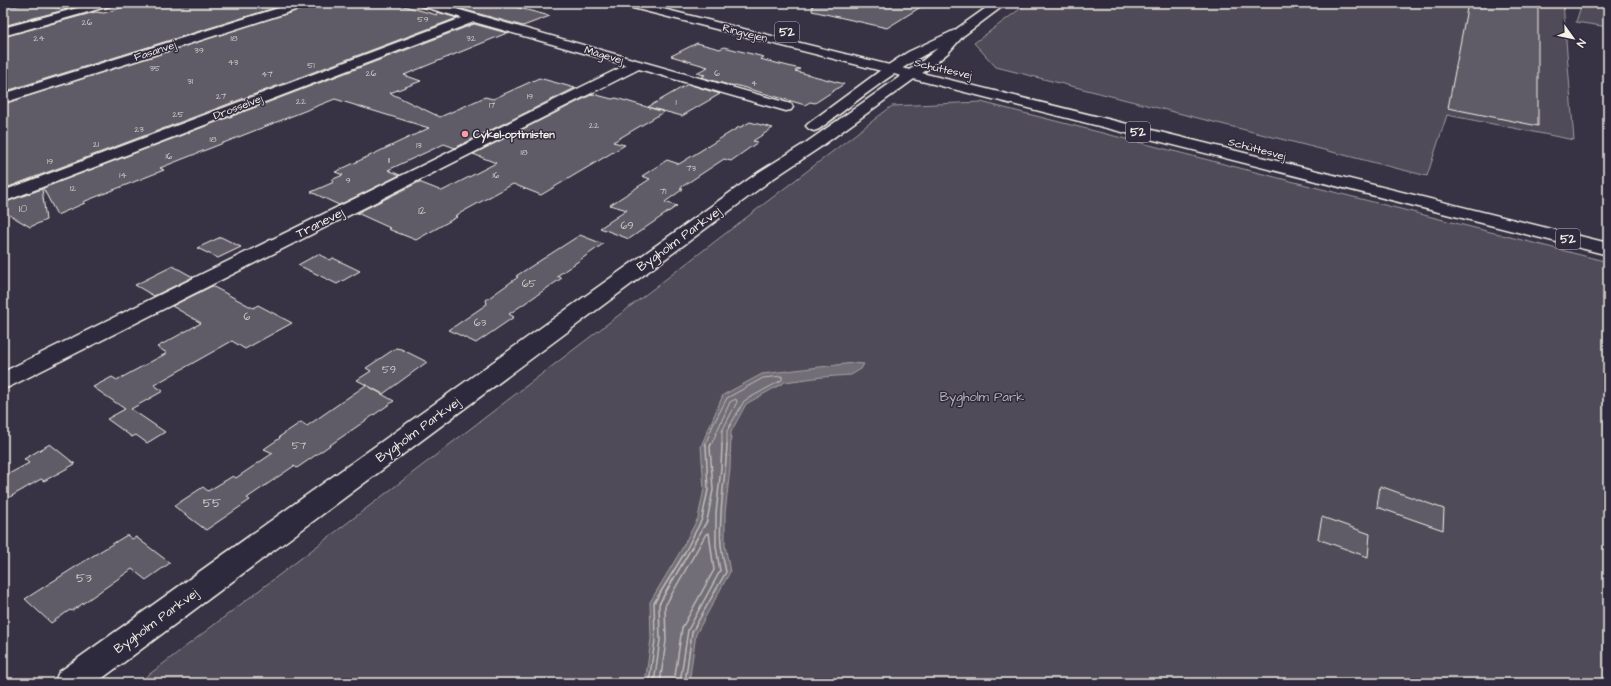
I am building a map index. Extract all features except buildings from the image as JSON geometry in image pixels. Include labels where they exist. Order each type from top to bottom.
[{"type":"street","points":[[3,32],[109,3]]},
{"type":"street","name":"Fasanvej","points":[[3,99],[307,3]]},
{"type":"street","name":"Mågevej","points":[[422,3],[786,107]]},
{"type":"street","name":"Ringvejen","points":[[625,3],[890,63],[914,67]]},
{"type":"street","name":"Ringvejen","points":[[668,3],[856,48]]},
{"type":"street","points":[[914,67],[935,44],[959,33],[1001,3]]},
{"type":"street","name":"Drosselvej","points":[[3,197],[473,18]]},
{"type":"street","points":[[914,67],[950,45],[959,33]]},
{"type":"street","name":"Bygholm Parkvej","points":[[765,176],[782,151],[890,63]]},
{"type":"street","name":"Tranevej","points":[[3,381],[637,65]]},
{"type":"street","name":"Bygholm Parkvej","points":[[70,683],[765,176],[799,156],[914,67]]},
{"type":"street","name":"Schüttesvej","points":[[914,67],[999,82]]},
{"type":"street","name":"Schüttesvej","points":[[914,67],[1608,249]]},
{"type":"street","name":"Schüttesvej","points":[[1148,120],[1349,173],[1608,237]]},
{"type":"green space","points":[[16,3],[90,3],[62,10]]},
{"type":"green space","points":[[1028,3],[1563,3],[1574,140],[1447,115],[1427,176],[996,67],[974,43]]},
{"type":"green space","points":[[1582,3],[1608,3],[1608,27],[1576,22]]},
{"type":"green space","name":"Bygholm Park","points":[[981,102],[1608,262],[1608,683],[138,683],[892,106]]},
{"type":"water","points":[[853,363],[864,364],[861,369],[851,375],[785,382],[746,404],[731,432],[730,469],[725,513],[725,545],[730,572],[696,634],[689,683],[645,683],[651,639],[650,602],[680,552],[698,518],[704,489],[701,446],[723,395],[762,374]]},
{"type":"place","name":"Cykel-optimisten","points":[[465,134]]}]
